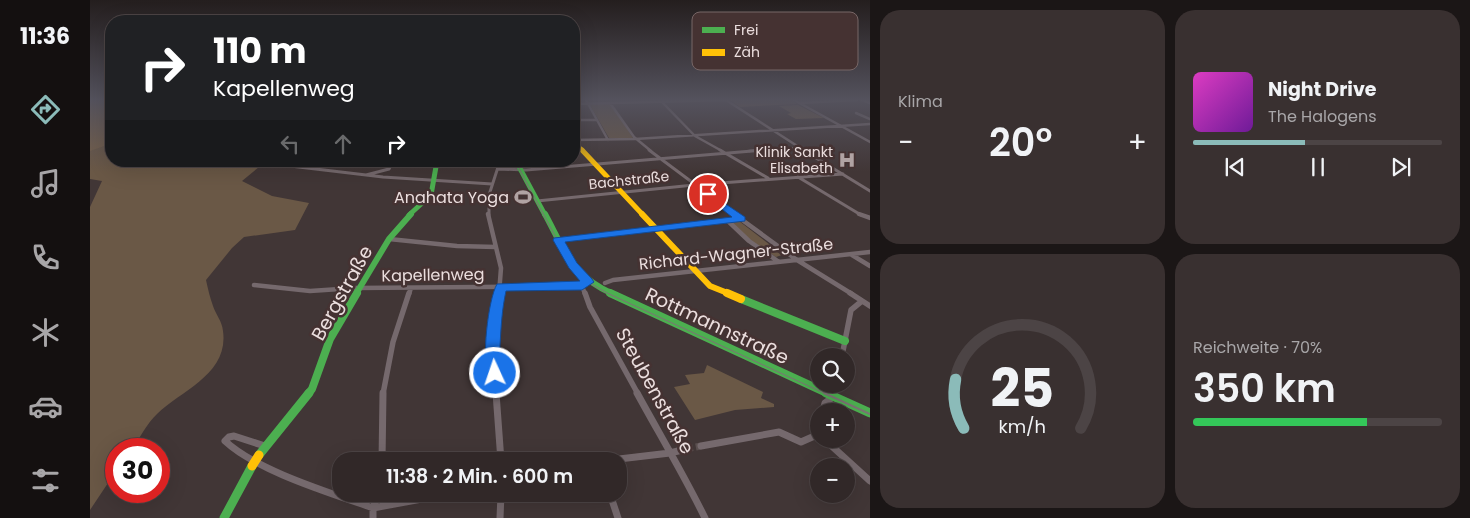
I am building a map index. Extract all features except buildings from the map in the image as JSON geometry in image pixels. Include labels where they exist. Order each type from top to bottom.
[{"type":"street","points":[[599,124],[608,140]]},
{"type":"street","points":[[625,124],[636,139],[660,159],[797,260],[870,306]]},
{"type":"street","points":[[683,124],[692,134],[769,179]]},
{"type":"street","points":[[762,124],[870,191]]},
{"type":"street","points":[[837,124],[870,142]]},
{"type":"street","points":[[580,141],[867,124]]},
{"type":"street","points":[[580,165],[800,147]]},
{"type":"street","points":[[580,148],[710,286],[845,341]]},
{"type":"street","points":[[298,167],[366,175],[492,184]]},
{"type":"street","points":[[366,175],[371,171],[389,169],[391,167]]},
{"type":"street","name":"Bergstraße","points":[[224,518],[265,446],[312,389],[330,339],[389,239],[406,218],[429,198],[436,167]]},
{"type":"street","points":[[519,167],[558,240],[742,219]]},
{"type":"street","points":[[500,452],[493,348],[495,313],[501,287],[501,268],[488,212],[489,195],[498,169],[521,170],[558,167]]},
{"type":"street","name":"Bachstraße","points":[[538,201],[694,184],[843,174]]},
{"type":"street","points":[[797,177],[866,218],[870,218]]},
{"type":"street","points":[[728,221],[749,241],[779,262]]},
{"type":"street","points":[[389,239],[456,246],[496,247]]},
{"type":"street","name":"Rottmannstraße","points":[[558,240],[573,266],[580,274],[603,290],[870,413]]},
{"type":"street","name":"Richard-Wagner-Straße","points":[[605,283],[613,280],[870,252]]},
{"type":"street","points":[[852,254],[870,266]]},
{"type":"street","points":[[582,286],[589,281]]},
{"type":"street","name":"Kapellenweg","points":[[254,285],[302,290],[582,286]]},
{"type":"street","name":"Steubenstraße","points":[[582,286],[590,307],[670,453],[683,472],[705,518]]},
{"type":"street","points":[[382,452],[382,399],[393,350],[392,342],[412,288]]},
{"type":"street","points":[[844,348],[850,310],[862,301]]},
{"type":"street","points":[[825,403],[834,393]]},
{"type":"street","points":[[701,446],[779,432],[801,442],[810,438]]},
{"type":"street","points":[[265,446],[234,436],[228,437],[225,441],[250,459],[310,485],[373,508],[406,502]]},
{"type":"street","points":[[627,458],[670,453],[686,448]]},
{"type":"street","points":[[834,448],[870,481]]},
{"type":"street","points":[[373,518],[375,502]]},
{"type":"street","points":[[500,518],[501,502]]},
{"type":"street","points":[[613,502],[618,518]]},
{"type":"shaded area","points":[[90,124],[105,124],[105,146],[90,151]]},
{"type":"shaded area","points":[[601,124],[624,124],[633,138],[609,138]]},
{"type":"shaded area","points":[[101,145],[105,145],[105,167],[259,167],[242,181],[272,196],[309,203],[295,230],[244,237],[232,248],[206,280],[214,309],[223,331],[223,346],[219,359],[202,380],[167,405],[153,418],[139,438],[105,438],[105,488],[90,510],[90,207],[102,181],[90,179],[90,150]]},
{"type":"shaded area","points":[[739,221],[782,255],[776,257],[750,240],[731,222]]},
{"type":"shaded area","points":[[707,365],[763,392],[761,398],[774,404],[774,407],[735,410],[695,420],[674,387],[690,384],[685,375],[704,373]]},
{"type":"tunnel","points":[[686,449],[701,446]]},
{"type":"tram line","points":[[518,167],[571,266],[588,282],[607,293],[826,394]]},
{"type":"tram line","points":[[824,393],[870,414]]},
{"type":"traffic: fast","points":[[259,455],[312,389],[330,339],[389,239],[406,218],[431,195],[436,167]]},
{"type":"traffic: fast","points":[[519,167],[573,266],[580,274],[603,290],[870,413]]},
{"type":"traffic: fast","points":[[741,299],[845,341]]},
{"type":"traffic: fast","points":[[224,518],[252,466]]},
{"type":"traffic: slow","points":[[580,148],[710,286],[741,299]]},
{"type":"traffic: slow","points":[[252,466],[259,455]]},
{"type":"place","name":"Klinik Sankt Elisabeth","points":[[847,160]]},
{"type":"place","name":"Anahata Yoga","points":[[523,197]]},
{"type":"route","points":[[495,373],[493,348],[495,313],[501,287],[582,286],[588,282],[573,266],[558,240],[742,219],[708,194]]}]
